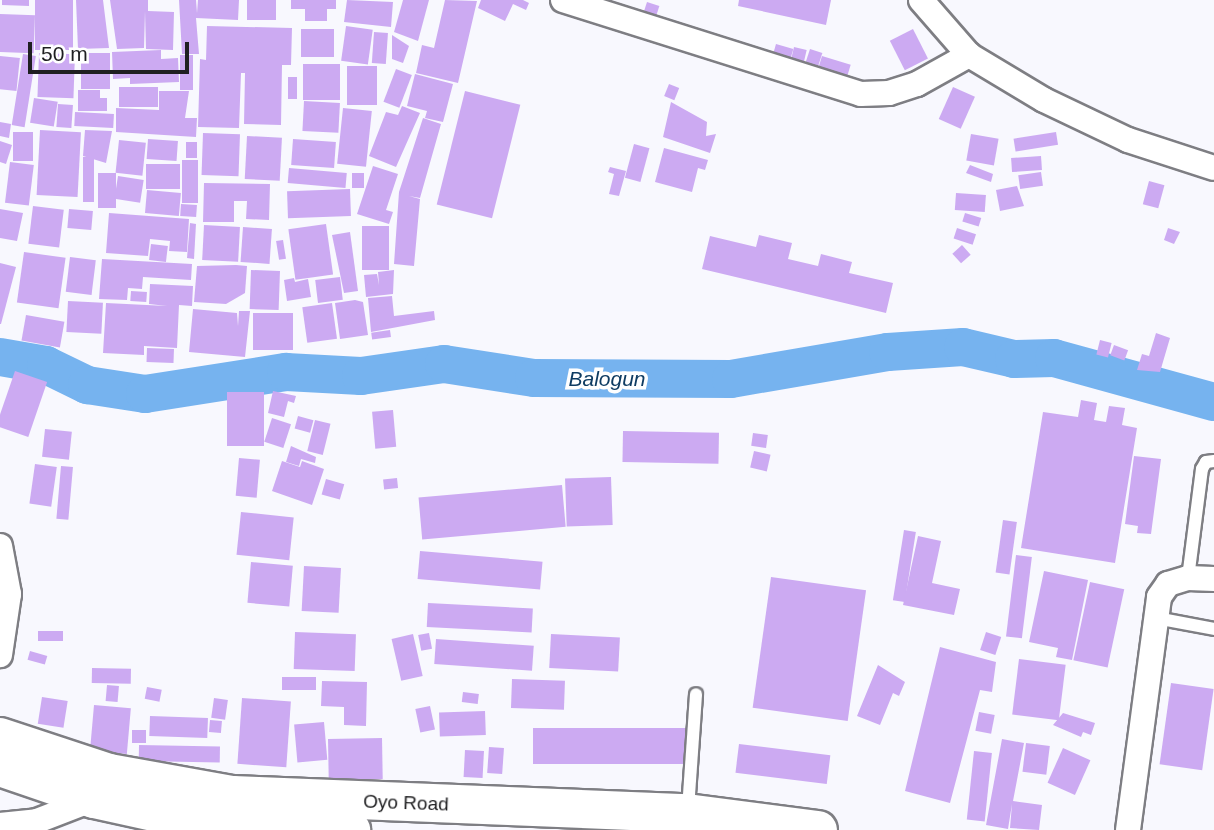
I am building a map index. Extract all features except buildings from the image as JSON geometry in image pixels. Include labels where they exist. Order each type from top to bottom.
[{"type":"main road","name":"Oyo Road","points":[[0,737],[109,774],[176,788],[248,816],[351,830]]},
{"type":"main road","name":"Oyo Road","points":[[0,767],[94,799],[163,814],[248,816],[687,813],[818,830]]},
{"type":"street","points":[[563,0],[861,94],[889,93],[917,84],[969,55]]},
{"type":"street","points":[[921,0],[969,55],[1044,100],[1128,140],[1214,168]]},
{"type":"street","points":[[0,546],[9,594],[0,655]]},
{"type":"street","points":[[1128,830],[1159,597],[1168,584],[1188,578],[1214,579]]},
{"type":"street","points":[[0,825],[37,821],[94,799]]},
{"type":"lane","points":[[1188,578],[1202,469],[1206,462],[1214,461]]},
{"type":"lane","points":[[1156,618],[1214,629]]},
{"type":"lane","points":[[687,813],[696,694]]},
{"type":"waterway","name":"Balogun","points":[[0,357],[46,365],[87,385],[145,394],[286,372],[361,376],[444,364],[534,378],[731,379],[888,352],[963,347],[1014,359],[1054,358],[1214,402]]}]
